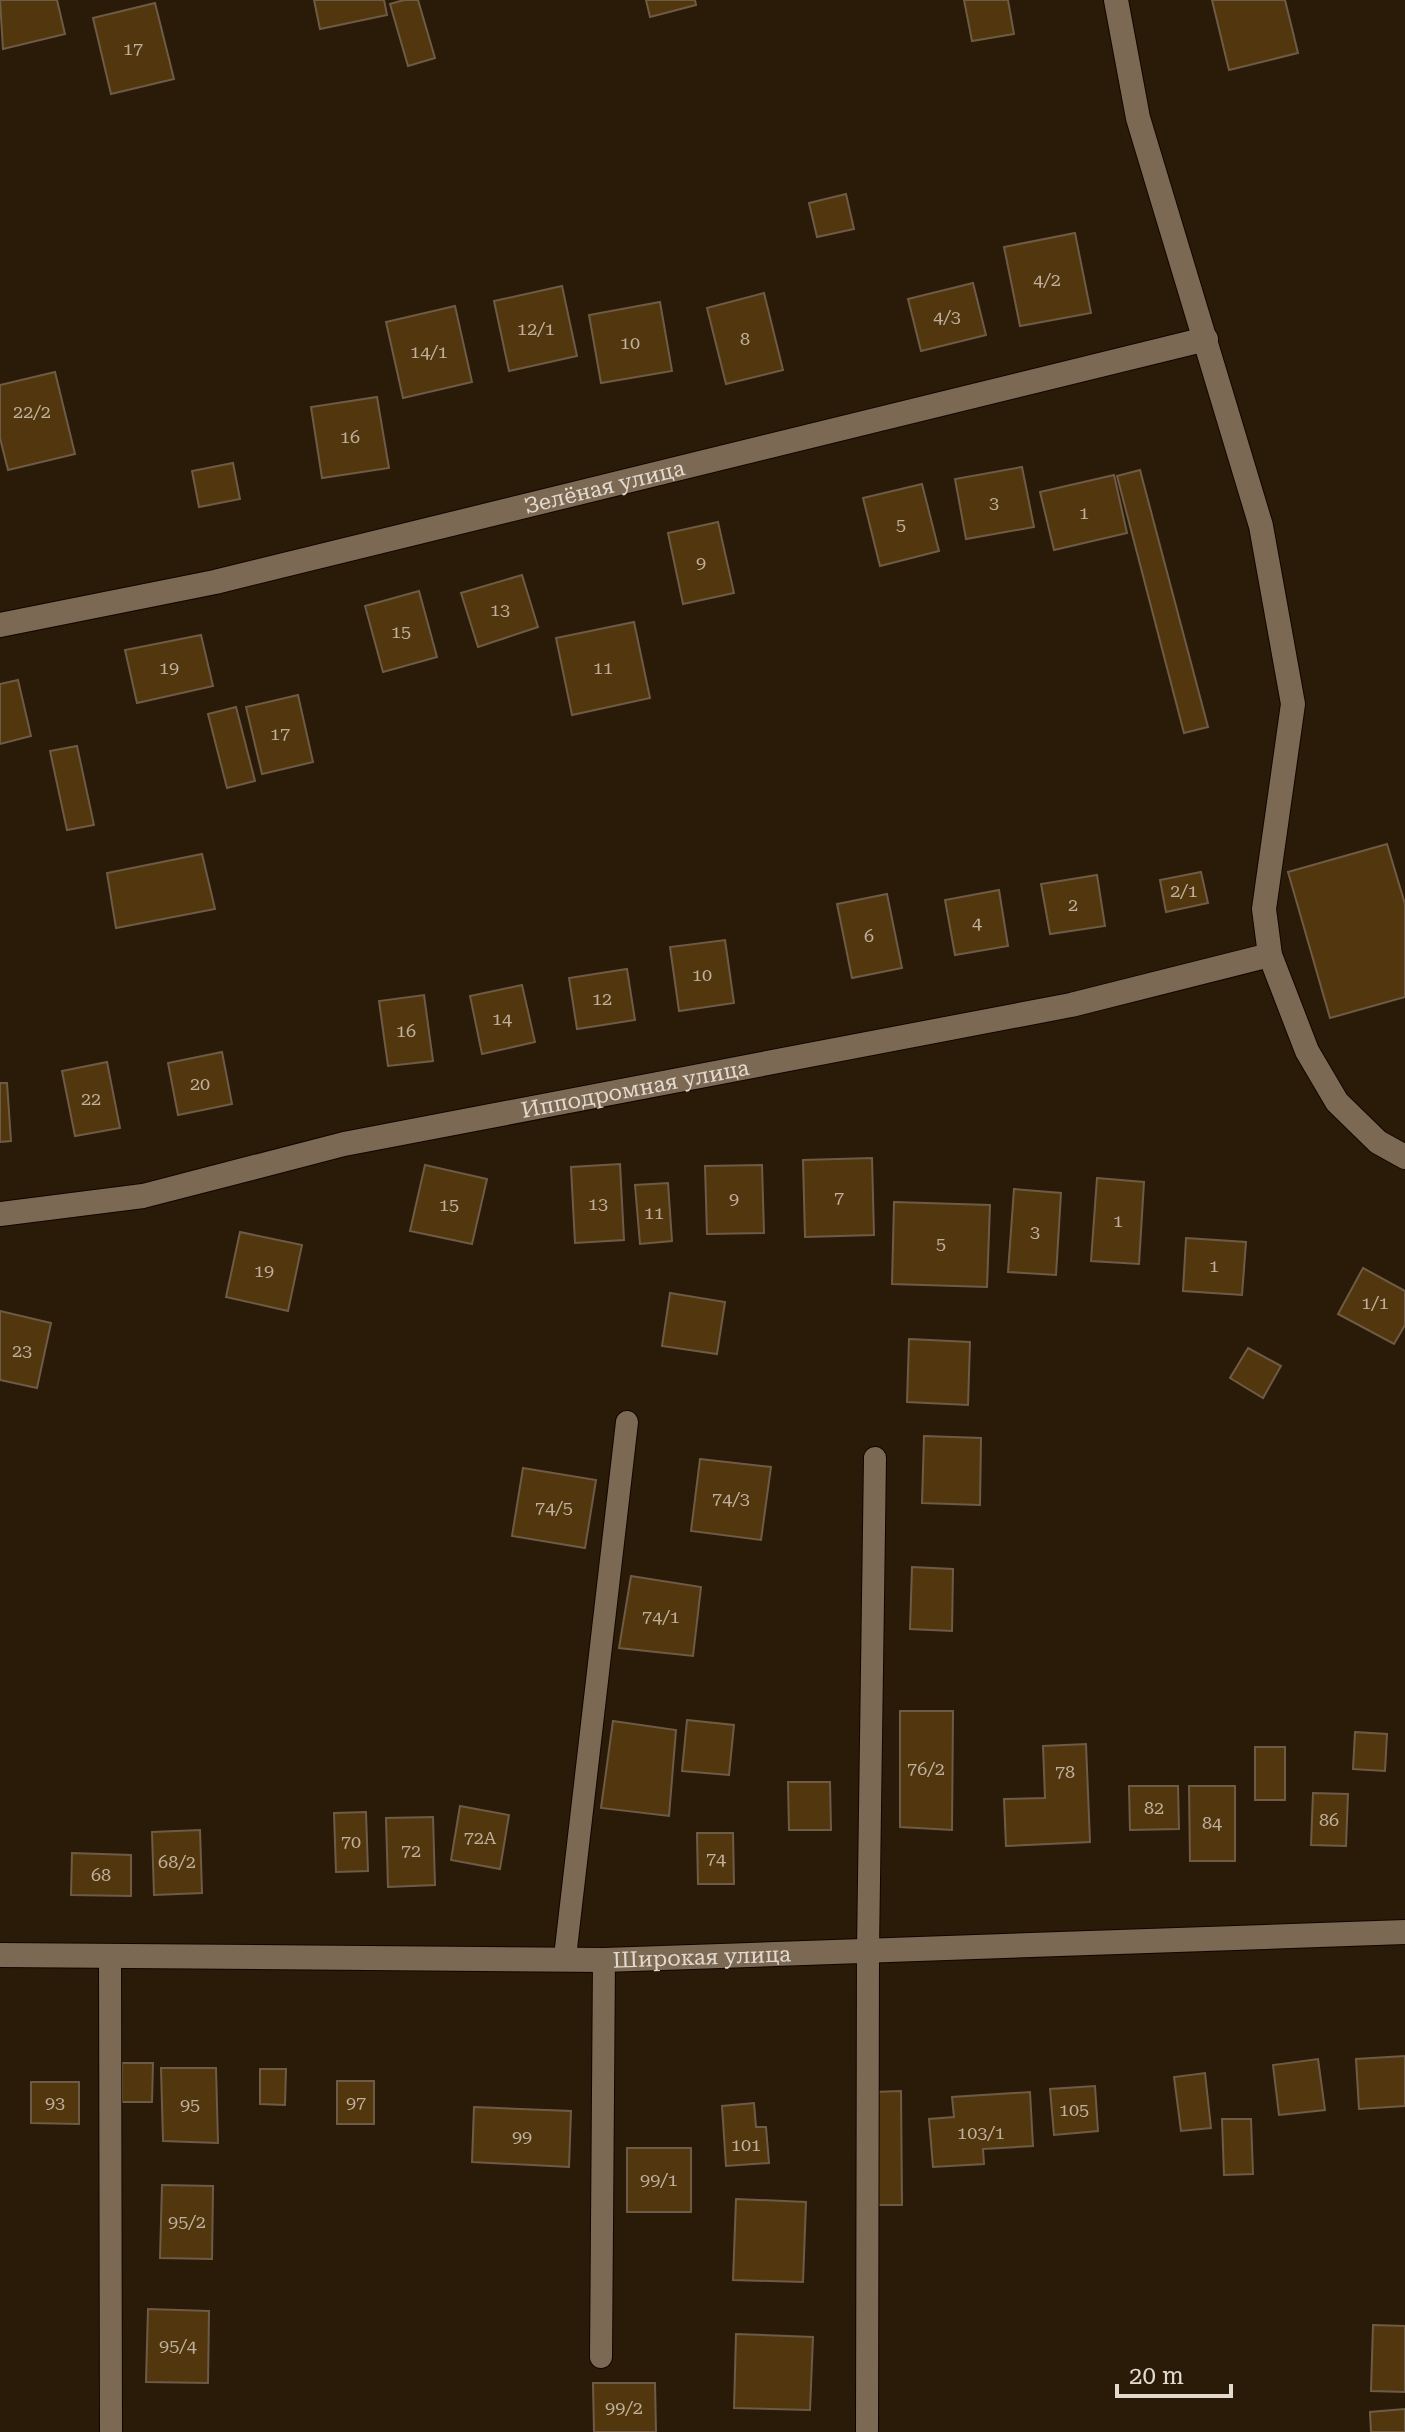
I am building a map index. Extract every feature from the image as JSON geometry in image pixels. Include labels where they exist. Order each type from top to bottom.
[{"type":"street","points":[[1116,0],[1138,118],[1261,526],[1293,704],[1264,909],[1270,955],[1307,1051],[1337,1102],[1378,1142],[1405,1157]]},
{"type":"street","name":"Зелёная улица","points":[[0,625],[215,582],[1206,339]]},
{"type":"street","name":"Ипподромная улица","points":[[0,1214],[143,1196],[344,1144],[1071,1005],[1270,955]]},
{"type":"street","name":"Широкая улица","points":[[0,1955],[565,1957],[604,1960],[1405,1932]]},
{"type":"lane","points":[[565,1957],[627,1422]]},
{"type":"lane","points":[[867,2432],[868,1950],[875,1458]]},
{"type":"lane","points":[[110,1956],[111,2432]]},
{"type":"lane","points":[[601,2357],[604,1960]]},
{"type":"building","points":[[0,0],[57,0],[65,34],[3,49]]},
{"type":"building","points":[[314,0],[384,0],[387,15],[320,29]]},
{"type":"building","points":[[418,0],[435,58],[408,66],[390,4]]},
{"type":"building","points":[[646,0],[695,0],[696,5],[650,17]]},
{"type":"building","points":[[964,0],[1008,0],[1014,34],[972,41]]},
{"type":"building","points":[[1212,0],[1285,0],[1298,53],[1229,70]]},
{"type":"building","points":[[155,3],[174,79],[111,94],[93,18]]},
{"type":"building","points":[[846,194],[854,229],[817,237],[809,203]]},
{"type":"building","points":[[1075,233],[1091,313],[1020,326],[1004,247]]},
{"type":"building","points":[[973,283],[986,335],[921,351],[908,299]]},
{"type":"building","points":[[562,286],[577,356],[509,371],[494,301]]},
{"type":"building","points":[[764,293],[783,370],[726,384],[707,308]]},
{"type":"building","points":[[660,302],[672,371],[601,383],[589,315]]},
{"type":"building","points":[[455,306],[472,382],[403,398],[386,322]]},
{"type":"building","points":[[55,372],[75,454],[8,470],[0,438],[0,385]]},
{"type":"building","points":[[377,397],[389,468],[322,478],[311,407]]},
{"type":"building","points":[[233,463],[240,499],[199,507],[192,471]]},
{"type":"building","points":[[1022,467],[1034,527],[966,539],[955,479]]},
{"type":"building","points":[[1140,470],[1208,727],[1184,733],[1117,476]]},
{"type":"building","points":[[1114,475],[1127,533],[1054,550],[1040,492]]},
{"type":"building","points":[[922,484],[939,551],[880,566],[863,498]]},
{"type":"building","points":[[718,522],[734,593],[683,604],[668,533]]},
{"type":"building","points":[[522,575],[538,627],[478,647],[461,593]]},
{"type":"building","points":[[419,591],[437,657],[383,672],[365,606]]},
{"type":"building","points":[[634,622],[650,698],[572,715],[556,638]]},
{"type":"building","points":[[201,635],[213,686],[137,703],[125,650]]},
{"type":"building","points":[[18,680],[31,736],[0,744],[0,684]]},
{"type":"building","points":[[298,695],[313,762],[262,774],[246,707]]},
{"type":"building","points":[[236,707],[255,781],[227,788],[208,714]]},
{"type":"building","points":[[77,746],[94,825],[67,830],[50,751]]},
{"type":"building","points":[[1387,844],[1405,904],[1405,997],[1330,1018],[1288,872]]},
{"type":"building","points":[[202,854],[215,909],[116,928],[107,873]]},
{"type":"building","points":[[1201,872],[1208,903],[1166,912],[1160,880]]},
{"type":"building","points":[[1097,875],[1105,926],[1050,934],[1041,884]]},
{"type":"building","points":[[999,890],[1008,946],[955,955],[945,900]]},
{"type":"building","points":[[887,894],[902,968],[852,978],[837,904]]},
{"type":"building","points":[[725,940],[734,1003],[679,1011],[670,947]]},
{"type":"building","points":[[627,969],[635,1020],[577,1029],[569,978]]},
{"type":"building","points":[[522,985],[535,1042],[482,1054],[470,996]]},
{"type":"building","points":[[424,995],[433,1061],[388,1066],[379,1001]]},
{"type":"building","points":[[222,1052],[232,1104],[178,1115],[168,1063]]},
{"type":"building","points":[[107,1062],[120,1128],[75,1136],[62,1071]]},
{"type":"building","points":[[0,1083],[7,1083],[11,1141],[0,1142]]},
{"type":"building","points":[[872,1158],[874,1235],[805,1237],[803,1160]]},
{"type":"building","points":[[620,1164],[624,1240],[575,1243],[571,1167]]},
{"type":"building","points":[[425,1165],[487,1179],[472,1244],[410,1231]]},
{"type":"building","points":[[762,1165],[764,1233],[707,1234],[705,1166]]},
{"type":"building","points":[[1097,1178],[1144,1182],[1139,1264],[1091,1261]]},
{"type":"building","points":[[668,1183],[672,1241],[640,1244],[635,1185]]},
{"type":"building","points":[[1014,1189],[1061,1193],[1056,1275],[1008,1272]]},
{"type":"building","points":[[894,1202],[990,1205],[987,1287],[892,1284]]},
{"type":"building","points":[[240,1232],[302,1245],[288,1311],[226,1297]]},
{"type":"building","points":[[1186,1238],[1246,1242],[1242,1295],[1183,1291]]},
{"type":"building","points":[[1363,1268],[1405,1291],[1405,1325],[1394,1344],[1338,1314]]},
{"type":"building","points":[[670,1293],[725,1302],[717,1354],[662,1346]]},
{"type":"building","points":[[0,1311],[51,1323],[37,1388],[0,1380]]},
{"type":"building","points":[[909,1339],[970,1342],[968,1405],[907,1402]]},
{"type":"building","points":[[1248,1348],[1281,1366],[1263,1398],[1230,1378]]},
{"type":"building","points":[[924,1436],[981,1438],[980,1505],[922,1503]]},
{"type":"building","points":[[700,1459],[771,1467],[761,1540],[691,1531]]},
{"type":"building","points":[[523,1468],[596,1480],[585,1548],[512,1536]]},
{"type":"building","points":[[912,1567],[953,1569],[952,1631],[910,1629]]},
{"type":"building","points":[[631,1576],[701,1587],[693,1656],[619,1648]]},
{"type":"building","points":[[900,1711],[953,1711],[952,1830],[900,1827]]},
{"type":"building","points":[[687,1720],[734,1725],[729,1775],[682,1771]]},
{"type":"building","points":[[613,1721],[676,1730],[669,1816],[601,1808]]},
{"type":"building","points":[[1355,1732],[1387,1734],[1385,1771],[1353,1769]]},
{"type":"building","points":[[1086,1744],[1090,1842],[1006,1846],[1004,1799],[1045,1798],[1043,1746]]},
{"type":"building","points":[[1255,1747],[1285,1747],[1285,1800],[1255,1800]]},
{"type":"building","points":[[788,1782],[830,1782],[831,1830],[789,1830]]},
{"type":"building","points":[[1129,1786],[1178,1786],[1179,1829],[1130,1830]]},
{"type":"building","points":[[1189,1786],[1235,1786],[1235,1861],[1190,1861]]},
{"type":"building","points":[[1313,1793],[1348,1794],[1346,1846],[1311,1845]]},
{"type":"building","points":[[460,1806],[509,1815],[500,1869],[451,1860]]},
{"type":"building","points":[[366,1812],[368,1871],[336,1872],[334,1813]]},
{"type":"building","points":[[433,1817],[435,1885],[388,1887],[386,1818]]},
{"type":"building","points":[[200,1830],[202,1893],[154,1895],[152,1832]]},
{"type":"building","points":[[697,1833],[733,1833],[734,1884],[698,1884]]},
{"type":"building","points":[[72,1853],[131,1855],[131,1896],[71,1895]]},
{"type":"building","points":[[1405,2056],[1405,2106],[1359,2109],[1356,2059]]},
{"type":"building","points":[[1318,2059],[1325,2110],[1279,2115],[1273,2065]]},
{"type":"building","points":[[122,2063],[153,2063],[152,2102],[122,2102]]},
{"type":"building","points":[[161,2068],[216,2068],[218,2143],[163,2141]]},
{"type":"building","points":[[260,2069],[286,2069],[285,2105],[260,2104]]},
{"type":"building","points":[[1205,2073],[1211,2128],[1181,2131],[1174,2077]]},
{"type":"building","points":[[337,2081],[374,2081],[374,2124],[337,2124]]},
{"type":"building","points":[[31,2082],[79,2082],[79,2124],[31,2123]]},
{"type":"building","points":[[1095,2086],[1098,2131],[1054,2135],[1050,2089]]},
{"type":"building","points":[[901,2091],[902,2205],[875,2205],[874,2092]]},
{"type":"building","points":[[1030,2092],[1033,2146],[983,2149],[984,2164],[933,2167],[929,2119],[954,2117],[952,2097]]},
{"type":"building","points":[[754,2103],[756,2127],[766,2127],[769,2163],[726,2166],[722,2106]]},
{"type":"building","points":[[474,2107],[571,2111],[569,2167],[472,2162]]},
{"type":"building","points":[[1222,2119],[1251,2119],[1253,2174],[1224,2175]]},
{"type":"building","points":[[627,2148],[691,2148],[691,2212],[627,2212]]},
{"type":"building","points":[[162,2185],[213,2186],[212,2259],[160,2258]]},
{"type":"building","points":[[736,2199],[806,2202],[803,2282],[733,2280]]},
{"type":"building","points":[[148,2309],[209,2311],[208,2383],[146,2382]]},
{"type":"building","points":[[1373,2325],[1405,2326],[1405,2392],[1371,2391]]},
{"type":"building","points":[[736,2334],[813,2337],[810,2410],[734,2408]]},
{"type":"building","points":[[593,2383],[655,2383],[656,2432],[594,2432]]},
{"type":"building","points":[[1405,2409],[1405,2432],[1371,2432],[1370,2412]]}]
